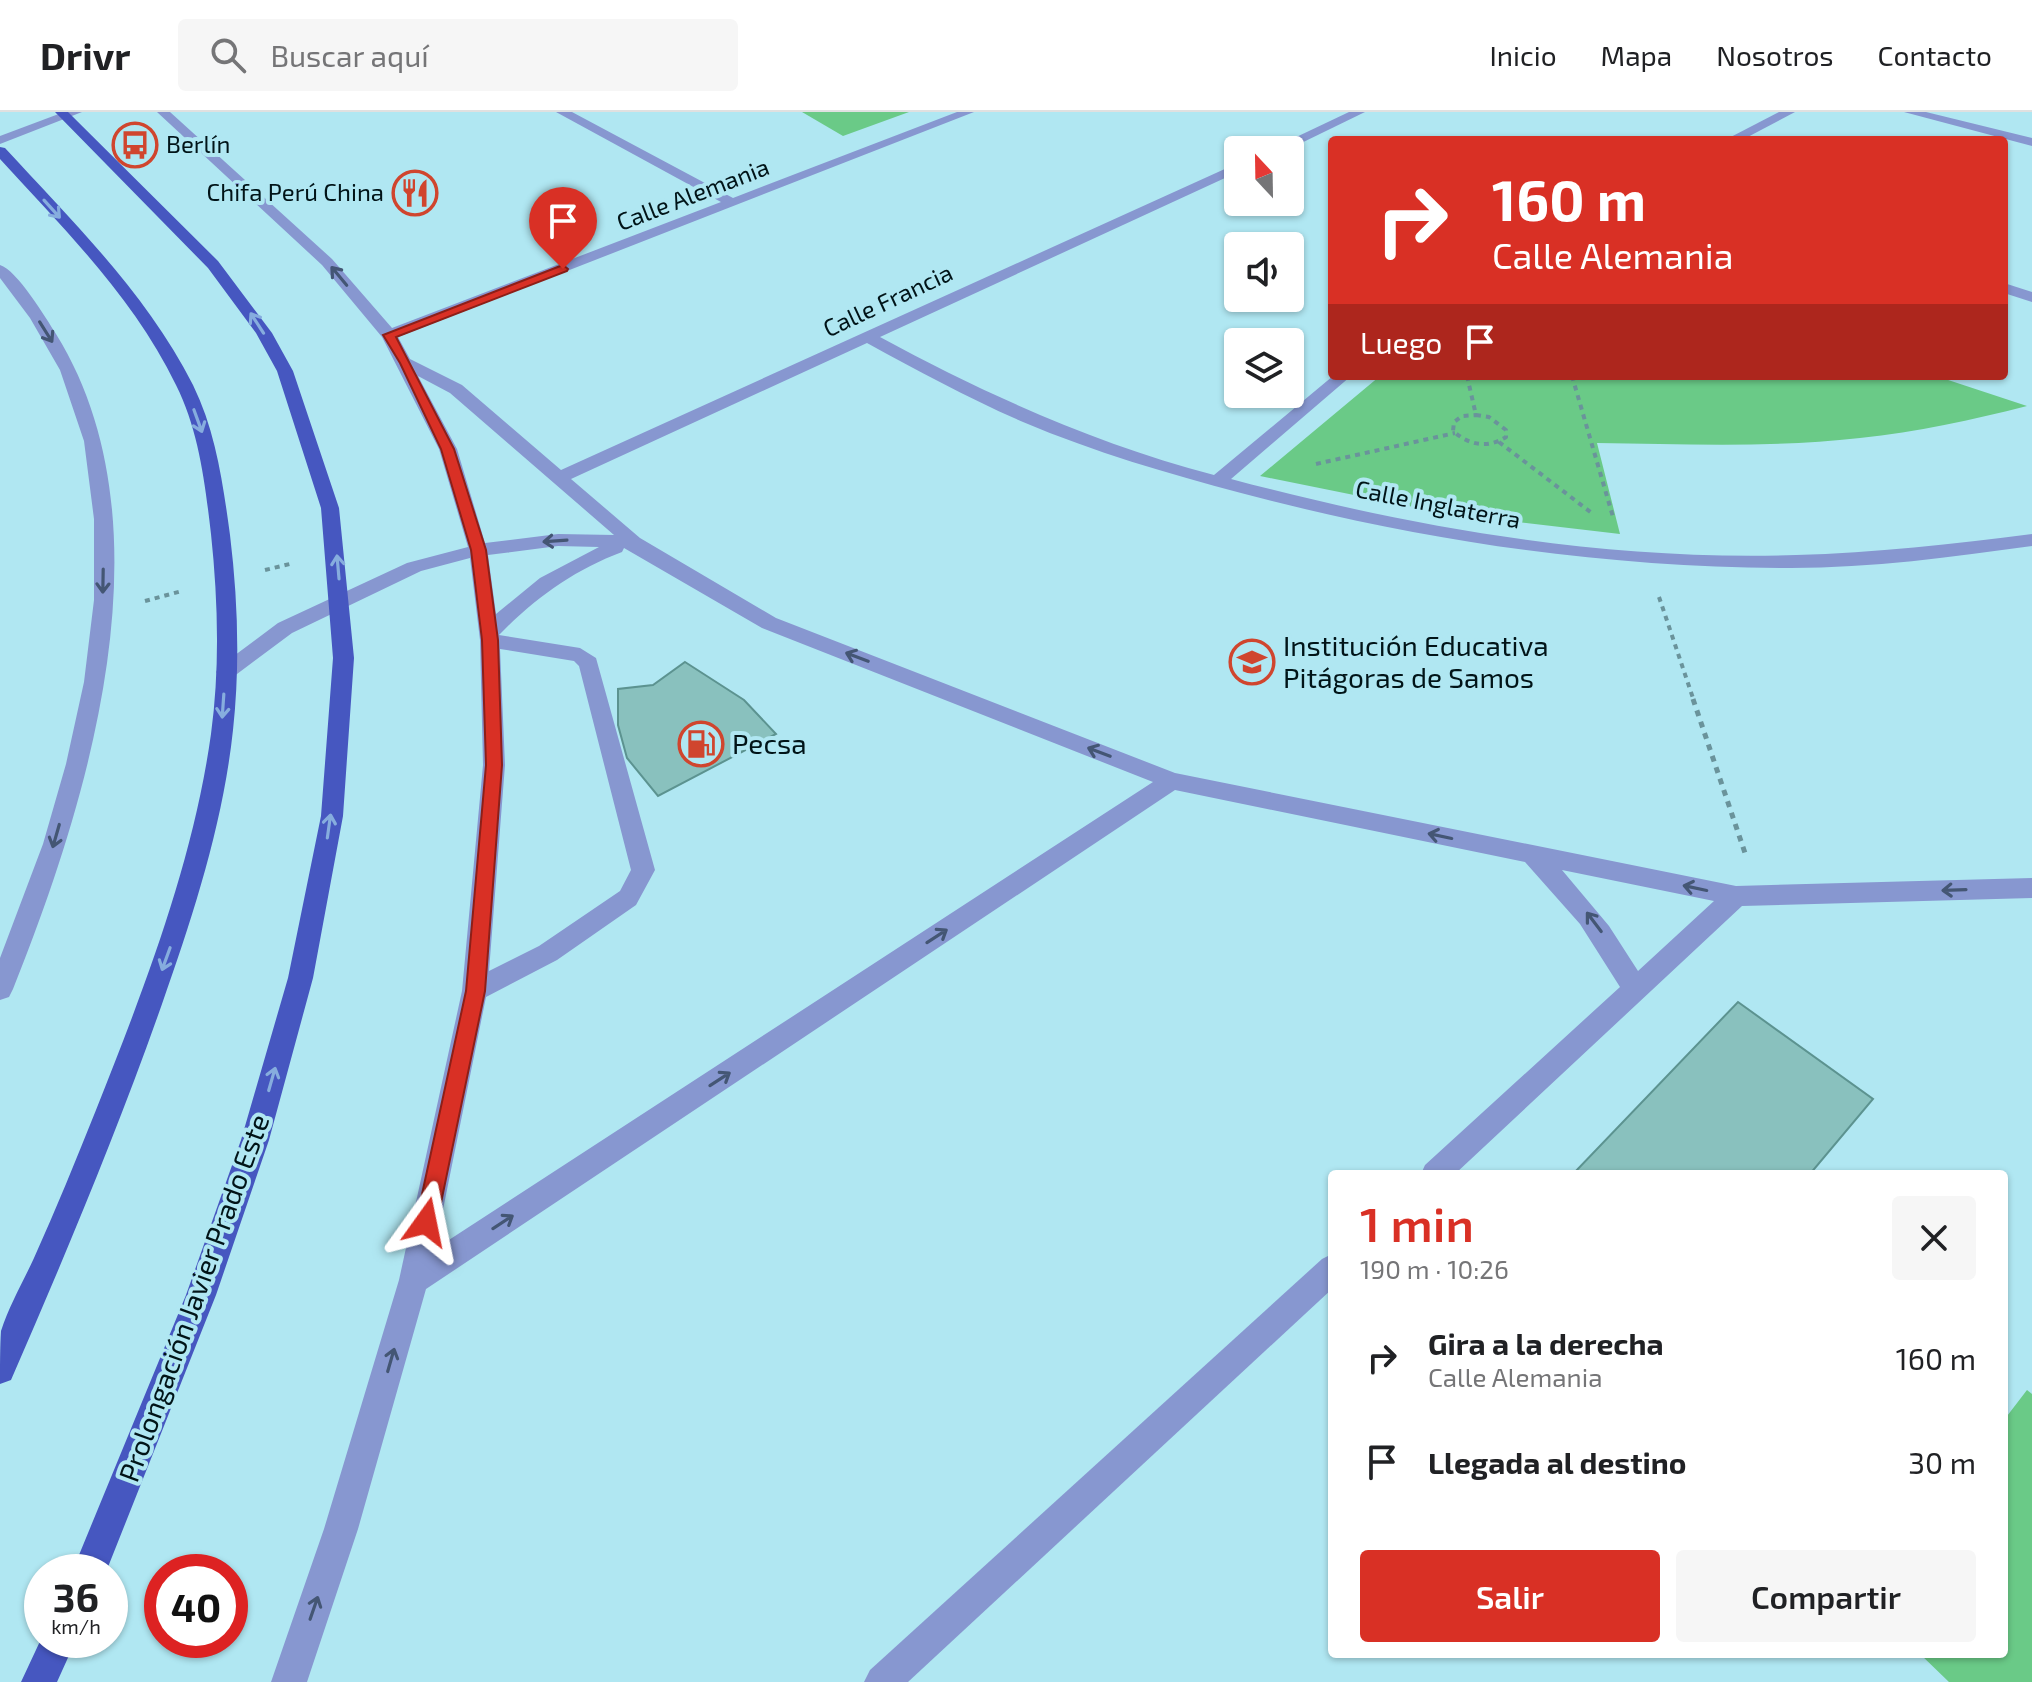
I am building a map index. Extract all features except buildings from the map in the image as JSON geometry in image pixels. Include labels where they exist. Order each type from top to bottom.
[{"type":"main road","name":"Prolongación Javier Prado Este","points":[[67,113],[230,284],[260,326],[284,370],[306,419],[324,481],[336,552],[343,678],[338,761],[310,932],[251,1155],[161,1401],[97,1554]]},
{"type":"main road","points":[[0,151],[117,279],[166,349],[187,390],[203,436],[217,503],[225,580],[226,672],[222,734],[181,918],[74,1202],[0,1369]]},
{"type":"main road","points":[[39,1682],[50,1658]]},
{"type":"street","points":[[163,112],[327,262],[389,335],[448,449],[478,550],[490,637],[494,765],[475,991],[414,1280],[341,1529],[289,1682]]},
{"type":"street","points":[[562,112],[732,203]]},
{"type":"street","name":"Calle Alemania","points":[[389,335],[968,112]]},
{"type":"street","points":[[1304,137],[1359,112]]},
{"type":"street","points":[[1740,136],[1789,112]]},
{"type":"street","points":[[1910,112],[1944,116],[2032,142]]},
{"type":"street","points":[[0,140],[67,113]]},
{"type":"street","name":"Calle Francia","points":[[558,478],[1224,173]]},
{"type":"street","points":[[0,269],[43,327],[68,370],[87,422],[98,475],[104,543],[97,673],[83,741],[52,850],[0,989]]},
{"type":"street","points":[[2008,289],[2032,297]]},
{"type":"street","name":"Calle Inglaterra","points":[[867,336],[955,384],[1083,440],[1217,482],[1358,515],[1510,544],[1646,559],[1828,560],[1969,551],[2032,540]]},
{"type":"street","points":[[406,363],[456,389],[633,542],[769,623],[1172,781],[1748,896],[2032,888]]},
{"type":"street","points":[[1217,482],[1338,380]]},
{"type":"street","points":[[226,672],[285,628],[414,567],[478,550],[558,540],[633,542]]},
{"type":"street","points":[[490,637],[532,592],[586,557],[633,542]]},
{"type":"street","points":[[475,991],[548,953],[628,898],[643,870],[589,663],[580,655],[490,637]]},
{"type":"street","points":[[414,1280],[1172,781]]},
{"type":"street","points":[[1532,854],[1581,905],[1610,943],[1635,989]]},
{"type":"street","points":[[1439,1170],[1635,989],[1748,896]]},
{"type":"street","points":[[882,1682],[1328,1273]]},
{"type":"path","points":[[1468,380],[1476,415]]},
{"type":"path","points":[[1573,380],[1622,556]]},
{"type":"path","points":[[1314,465],[1455,433],[1472,444],[1499,442],[1506,437],[1506,430],[1489,417],[1476,415],[1462,416],[1454,422],[1455,433]]},
{"type":"path","points":[[1499,442],[1617,531]]},
{"type":"path","points":[[102,613],[336,552]]},
{"type":"path","points":[[1646,559],[1748,896]]},
{"type":"green space","points":[[802,112],[909,112],[843,136]]},
{"type":"green space","points":[[1375,380],[1948,380],[2027,406],[1923,429],[1827,441],[1728,445],[1597,443],[1620,534],[1448,514],[1260,476]]},
{"type":"green space","points":[[2027,1390],[2032,1394],[2032,1682],[1949,1682],[1924,1658],[2008,1658],[2008,1415]]},
{"type":"place","name":"Berlín","points":[[135,145]]},
{"type":"place","name":"Chifa Perú China","points":[[415,193]]},
{"type":"place","name":"Institución Educativa Pitágoras de Samos","points":[[1252,662]]},
{"type":"place","name":"Pecsa","points":[[701,744]]},
{"type":"route","points":[[426,1222],[475,991],[494,765],[490,640],[478,550],[448,449],[389,335],[563,269]]}]
